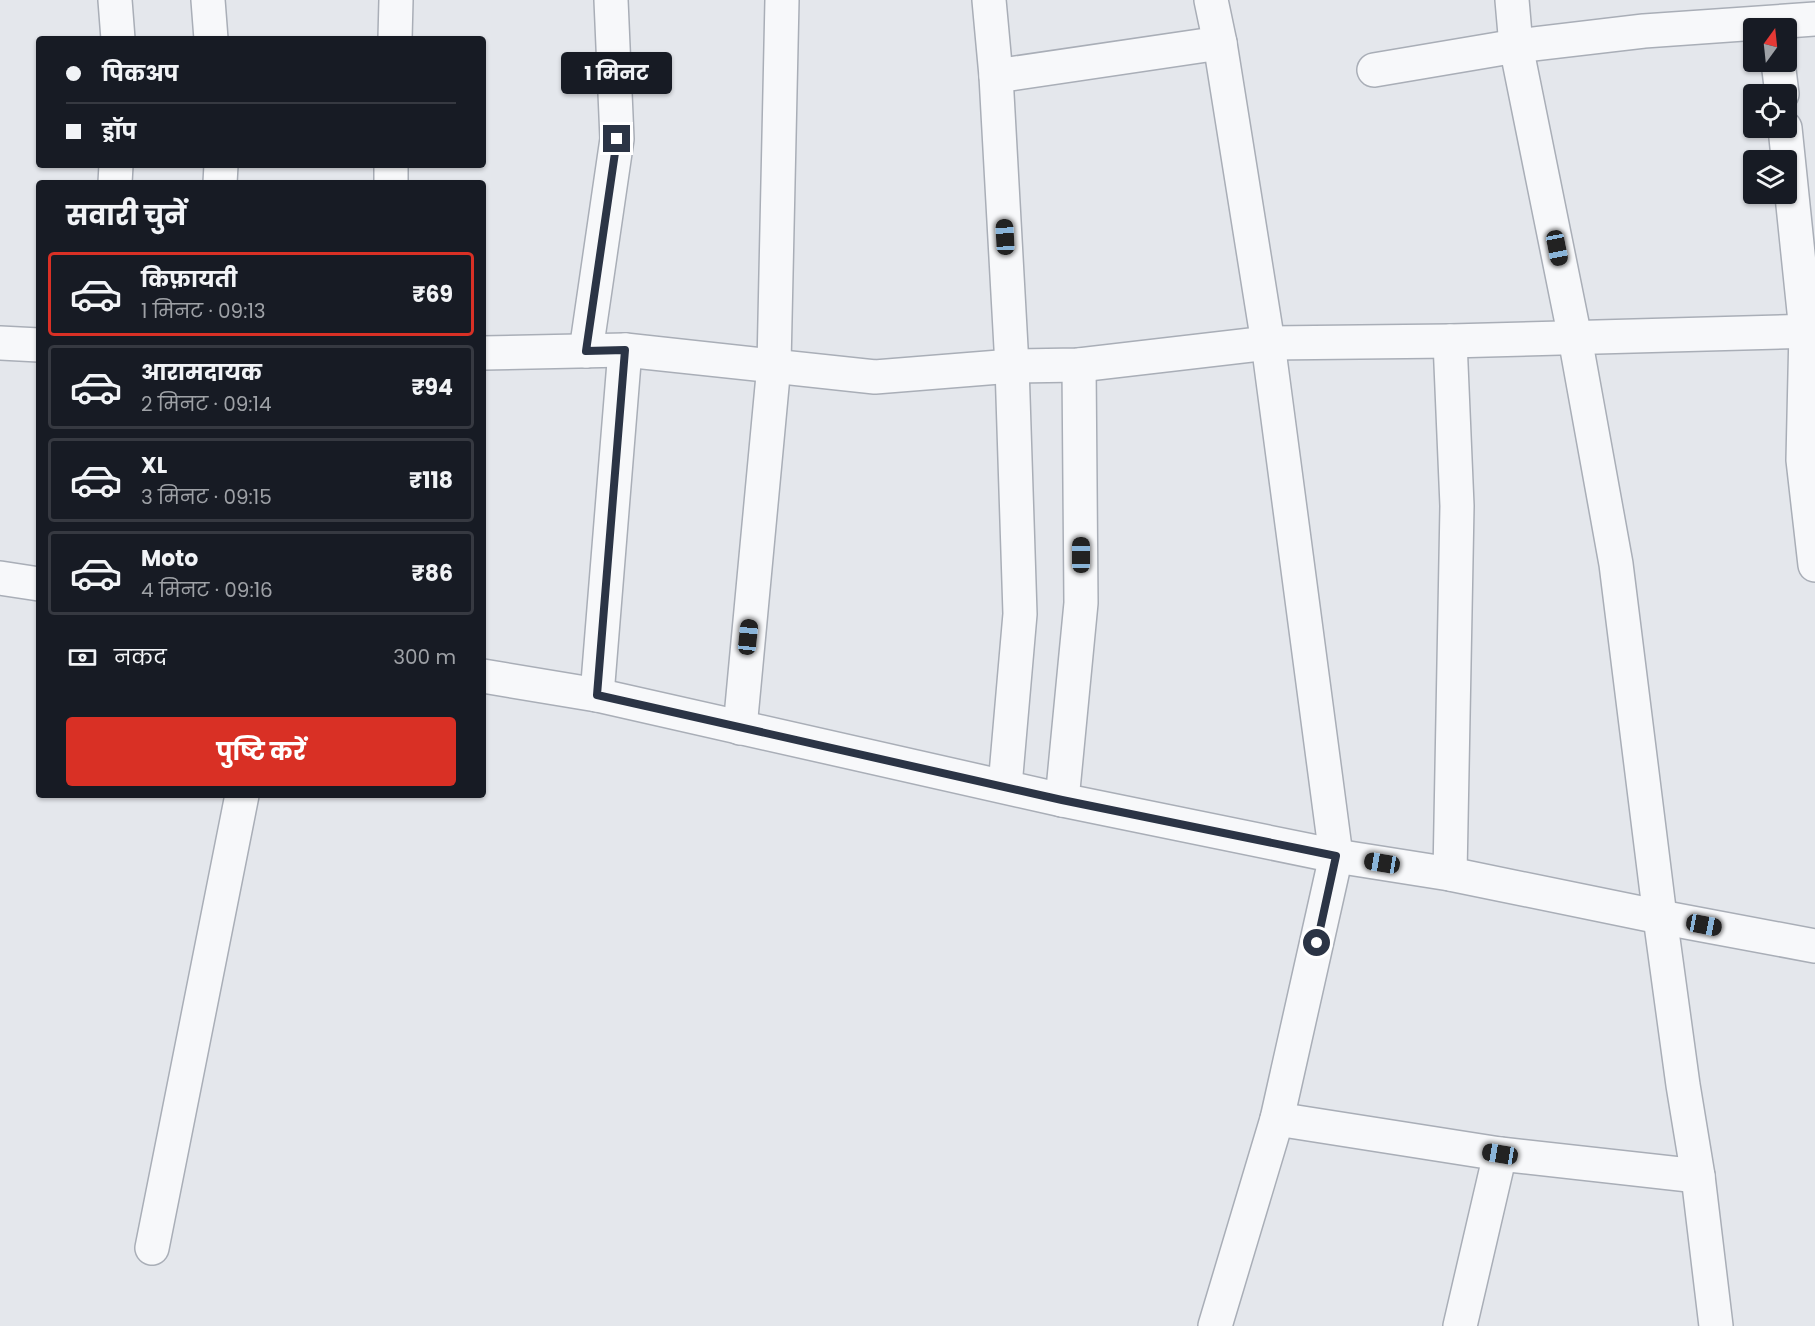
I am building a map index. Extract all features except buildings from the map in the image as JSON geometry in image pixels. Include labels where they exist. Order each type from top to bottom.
[{"type":"street","points":[[115,0],[118,36]]},
{"type":"street","points":[[208,0],[211,36]]},
{"type":"street","points":[[395,36],[396,0]]},
{"type":"street","points":[[586,351],[617,139],[610,0]]},
{"type":"street","points":[[740,728],[774,365],[782,0]]},
{"type":"street","points":[[989,0],[996,76],[1012,366],[1020,614],[1005,786]]},
{"type":"street","points":[[1211,0],[1220,43],[1268,343],[1336,856],[1277,1119],[1215,1326]]},
{"type":"street","points":[[1512,0],[1516,46],[1575,338],[1616,564],[1660,917],[1698,1176],[1716,1326]]},
{"type":"street","points":[[1374,70],[1516,46],[1774,16],[1815,19]]},
{"type":"street","points":[[996,76],[1220,43]]},
{"type":"street","points":[[1786,138],[1810,331],[1803,460],[1815,565]]},
{"type":"street","points":[[486,353],[625,350],[875,377],[1012,366],[1079,365],[1268,343],[1450,341],[1810,331]]},
{"type":"street","points":[[1450,341],[1456,506],[1450,874]]},
{"type":"street","points":[[0,343],[36,345]]},
{"type":"street","points":[[597,695],[625,350]]},
{"type":"street","points":[[1062,800],[1081,603],[1079,365]]},
{"type":"street","points":[[0,578],[36,584]]},
{"type":"street","points":[[486,676],[597,695],[1062,800],[1336,856],[1450,874],[1815,946]]},
{"type":"street","points":[[152,1248],[241,798]]},
{"type":"street","points":[[1277,1119],[1500,1154],[1698,1176]]},
{"type":"street","points":[[1460,1326],[1500,1154]]},
{"type":"route","points":[[617,139],[586,351],[625,350],[597,695],[1062,800],[1336,856],[1317,943]]}]
